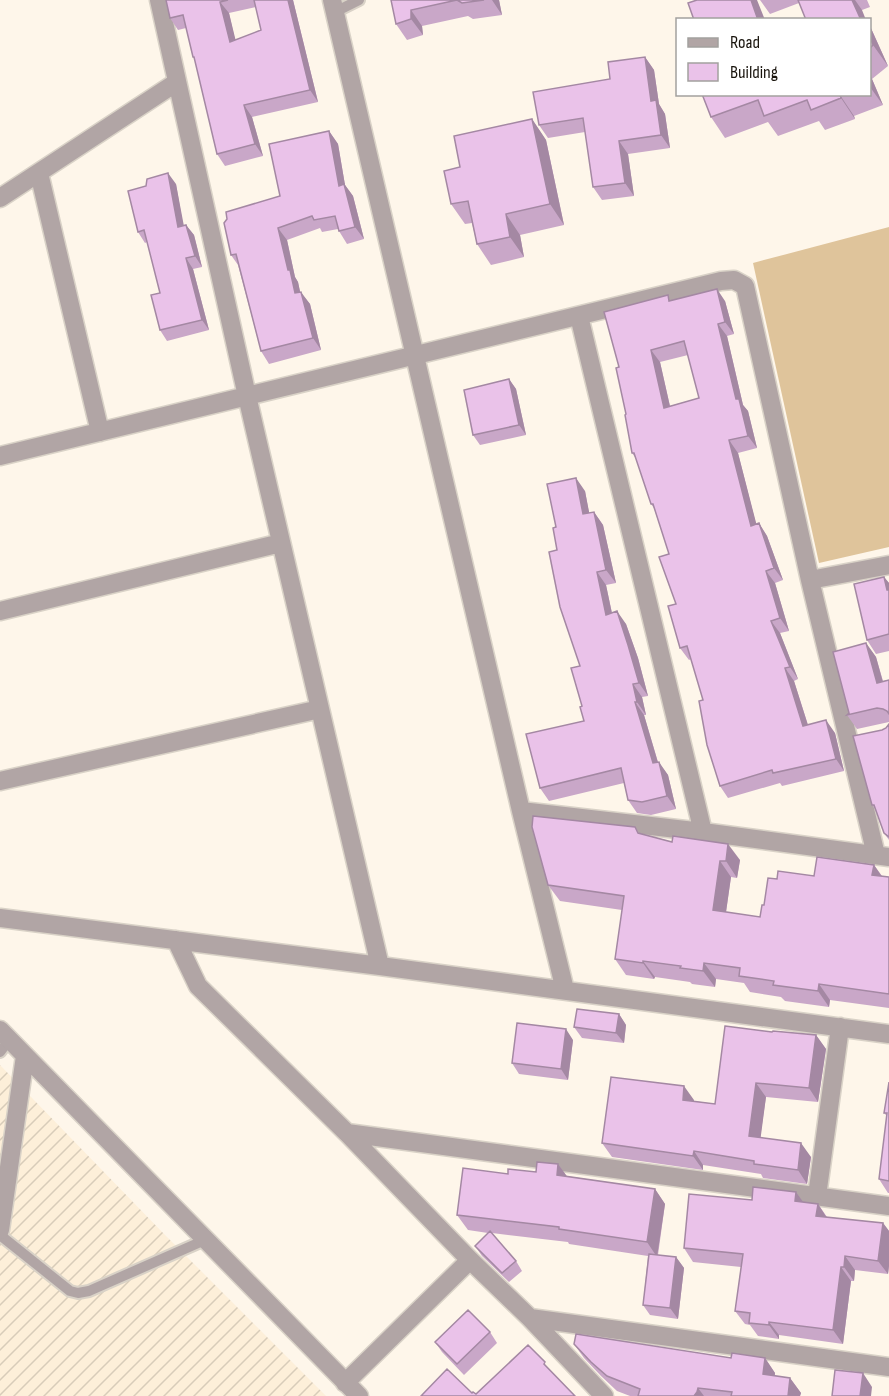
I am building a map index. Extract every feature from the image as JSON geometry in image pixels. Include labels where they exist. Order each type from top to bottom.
[{"type":"street","points":[[159,0],[247,396],[380,966]]},
{"type":"street","points":[[333,6],[565,990]]},
{"type":"street","points":[[0,198],[177,82]]},
{"type":"street","points":[[39,173],[100,432]]},
{"type":"street","points":[[0,456],[721,281],[734,280],[745,286],[849,742],[883,856],[521,811]]},
{"type":"street","points":[[579,315],[702,832]]},
{"type":"street","points":[[0,611],[281,543]]},
{"type":"street","points":[[810,579],[889,565]]},
{"type":"street","points":[[0,781],[320,709]]},
{"type":"street","points":[[849,742],[869,737]]},
{"type":"street","points":[[0,918],[889,1034]]},
{"type":"street","points":[[176,940],[198,986],[347,1133],[604,1396]]},
{"type":"street","points":[[817,1196],[840,1027]]},
{"type":"street","points":[[3,1041],[26,1056],[359,1396]]},
{"type":"street","points":[[0,1230],[26,1056]]},
{"type":"street","points":[[347,1133],[889,1206]]},
{"type":"street","points":[[345,1383],[470,1260]]},
{"type":"street","points":[[530,1318],[889,1367]]},
{"type":"lane","points":[[333,6],[359,0]]},
{"type":"lane","points":[[0,1235],[70,1291],[78,1293],[89,1291],[205,1240]]},
{"type":"shaded area","points":[[889,227],[889,547],[819,563],[753,263]]},
{"type":"shaded area","points":[[0,1065],[165,1235],[326,1396],[0,1396]]},
{"type":"building","points":[[166,0],[228,0],[220,2],[230,42],[261,30],[254,0],[288,0],[310,90],[244,105],[255,144],[217,154],[183,15],[170,18]]},
{"type":"building","points":[[391,0],[457,0],[411,10],[411,19],[396,24]]},
{"type":"building","points":[[457,0],[484,0],[462,3]]},
{"type":"building","points":[[697,0],[751,0],[757,18],[693,18],[688,3]]},
{"type":"building","points":[[798,0],[852,0],[860,18],[805,18]]},
{"type":"building","points":[[645,57],[651,101],[656,100],[661,135],[619,141],[625,183],[593,187],[583,118],[539,125],[533,92],[610,79],[608,62]]},
{"type":"building","points":[[703,96],[840,96],[841,98],[811,110],[807,100],[764,116],[758,100],[711,117]]},
{"type":"building","points":[[532,119],[550,204],[506,214],[510,237],[477,244],[468,201],[451,204],[444,171],[460,167],[454,136]]},
{"type":"building","points":[[329,131],[339,186],[344,184],[355,227],[339,231],[335,216],[314,220],[312,216],[278,228],[295,293],[301,292],[313,338],[261,351],[236,254],[231,255],[224,223],[227,219],[226,212],[280,196],[269,144]]},
{"type":"building","points":[[168,173],[178,227],[186,225],[195,256],[186,258],[202,320],[160,330],[151,295],[160,293],[144,230],[138,232],[128,191],[146,186],[147,179]]},
{"type":"building","points":[[717,289],[725,322],[718,324],[736,399],[739,399],[748,436],[729,440],[751,526],[759,523],[774,568],[766,571],[780,618],[771,621],[790,667],[785,668],[803,726],[826,720],[836,759],[773,773],[772,770],[720,786],[707,745],[699,701],[703,700],[687,646],[680,648],[668,606],[676,604],[659,557],[669,554],[653,504],[651,504],[634,453],[632,453],[616,368],[619,367],[604,312],[668,295],[669,301]],"holes":[[[684,341],[699,398],[664,408],[651,350]]]},
{"type":"building","points":[[509,379],[519,425],[473,435],[464,390]]},
{"type":"building","points":[[576,478],[583,514],[594,512],[606,570],[597,572],[606,615],[617,611],[639,683],[633,684],[637,702],[635,702],[653,763],[659,762],[667,796],[642,802],[628,800],[621,768],[540,788],[526,734],[584,721],[571,668],[580,666],[560,607],[549,552],[557,550],[553,528],[556,527],[547,484]]},
{"type":"building","points":[[884,577],[887,590],[889,590],[889,634],[867,640],[854,584]]},
{"type":"building","points":[[866,643],[877,683],[889,680],[889,714],[877,708],[847,715],[849,713],[833,652]]},
{"type":"building","points":[[889,724],[889,837],[884,833],[874,805],[872,805],[853,736],[882,730]]},
{"type":"building","points":[[533,816],[635,827],[638,833],[672,842],[673,836],[728,844],[726,861],[720,861],[713,910],[760,917],[768,878],[777,879],[778,871],[814,876],[817,857],[874,865],[872,875],[889,877],[889,994],[819,984],[818,991],[773,985],[774,981],[739,976],[740,968],[704,963],[703,971],[680,968],[681,966],[615,959],[624,896],[548,885],[532,827]]},
{"type":"building","points":[[577,1009],[619,1014],[616,1033],[574,1027]]},
{"type":"building","points":[[517,1023],[566,1029],[561,1069],[512,1063]]},
{"type":"building","points":[[725,1026],[816,1035],[809,1088],[756,1083],[749,1136],[801,1143],[798,1170],[754,1164],[754,1161],[694,1151],[693,1156],[602,1143],[611,1077],[684,1086],[683,1100],[715,1104]]},
{"type":"building","points":[[889,1082],[889,1181],[879,1179]]},
{"type":"building","points":[[537,1162],[558,1164],[557,1175],[655,1189],[647,1242],[559,1229],[559,1227],[457,1215],[463,1168],[508,1174],[508,1169],[536,1172]]},
{"type":"building","points":[[753,1187],[796,1192],[795,1201],[818,1204],[816,1216],[883,1223],[878,1261],[845,1256],[844,1267],[841,1267],[833,1330],[769,1322],[769,1325],[749,1323],[750,1313],[735,1311],[743,1254],[684,1248],[689,1194],[752,1200]]},
{"type":"building","points":[[490,1231],[516,1261],[502,1273],[475,1246]]},
{"type":"building","points":[[649,1254],[676,1257],[670,1308],[643,1305]]},
{"type":"building","points":[[468,1310],[490,1332],[457,1364],[435,1342]]},
{"type":"building","points":[[576,1334],[731,1358],[732,1353],[765,1358],[763,1374],[790,1378],[788,1396],[731,1396],[732,1392],[698,1388],[694,1396],[638,1396],[640,1389],[607,1376],[591,1362],[574,1344]]},
{"type":"building","points":[[528,1345],[575,1396],[421,1396],[447,1369],[472,1393],[476,1394]]},
{"type":"building","points":[[835,1370],[863,1373],[860,1396],[832,1396]]}]
